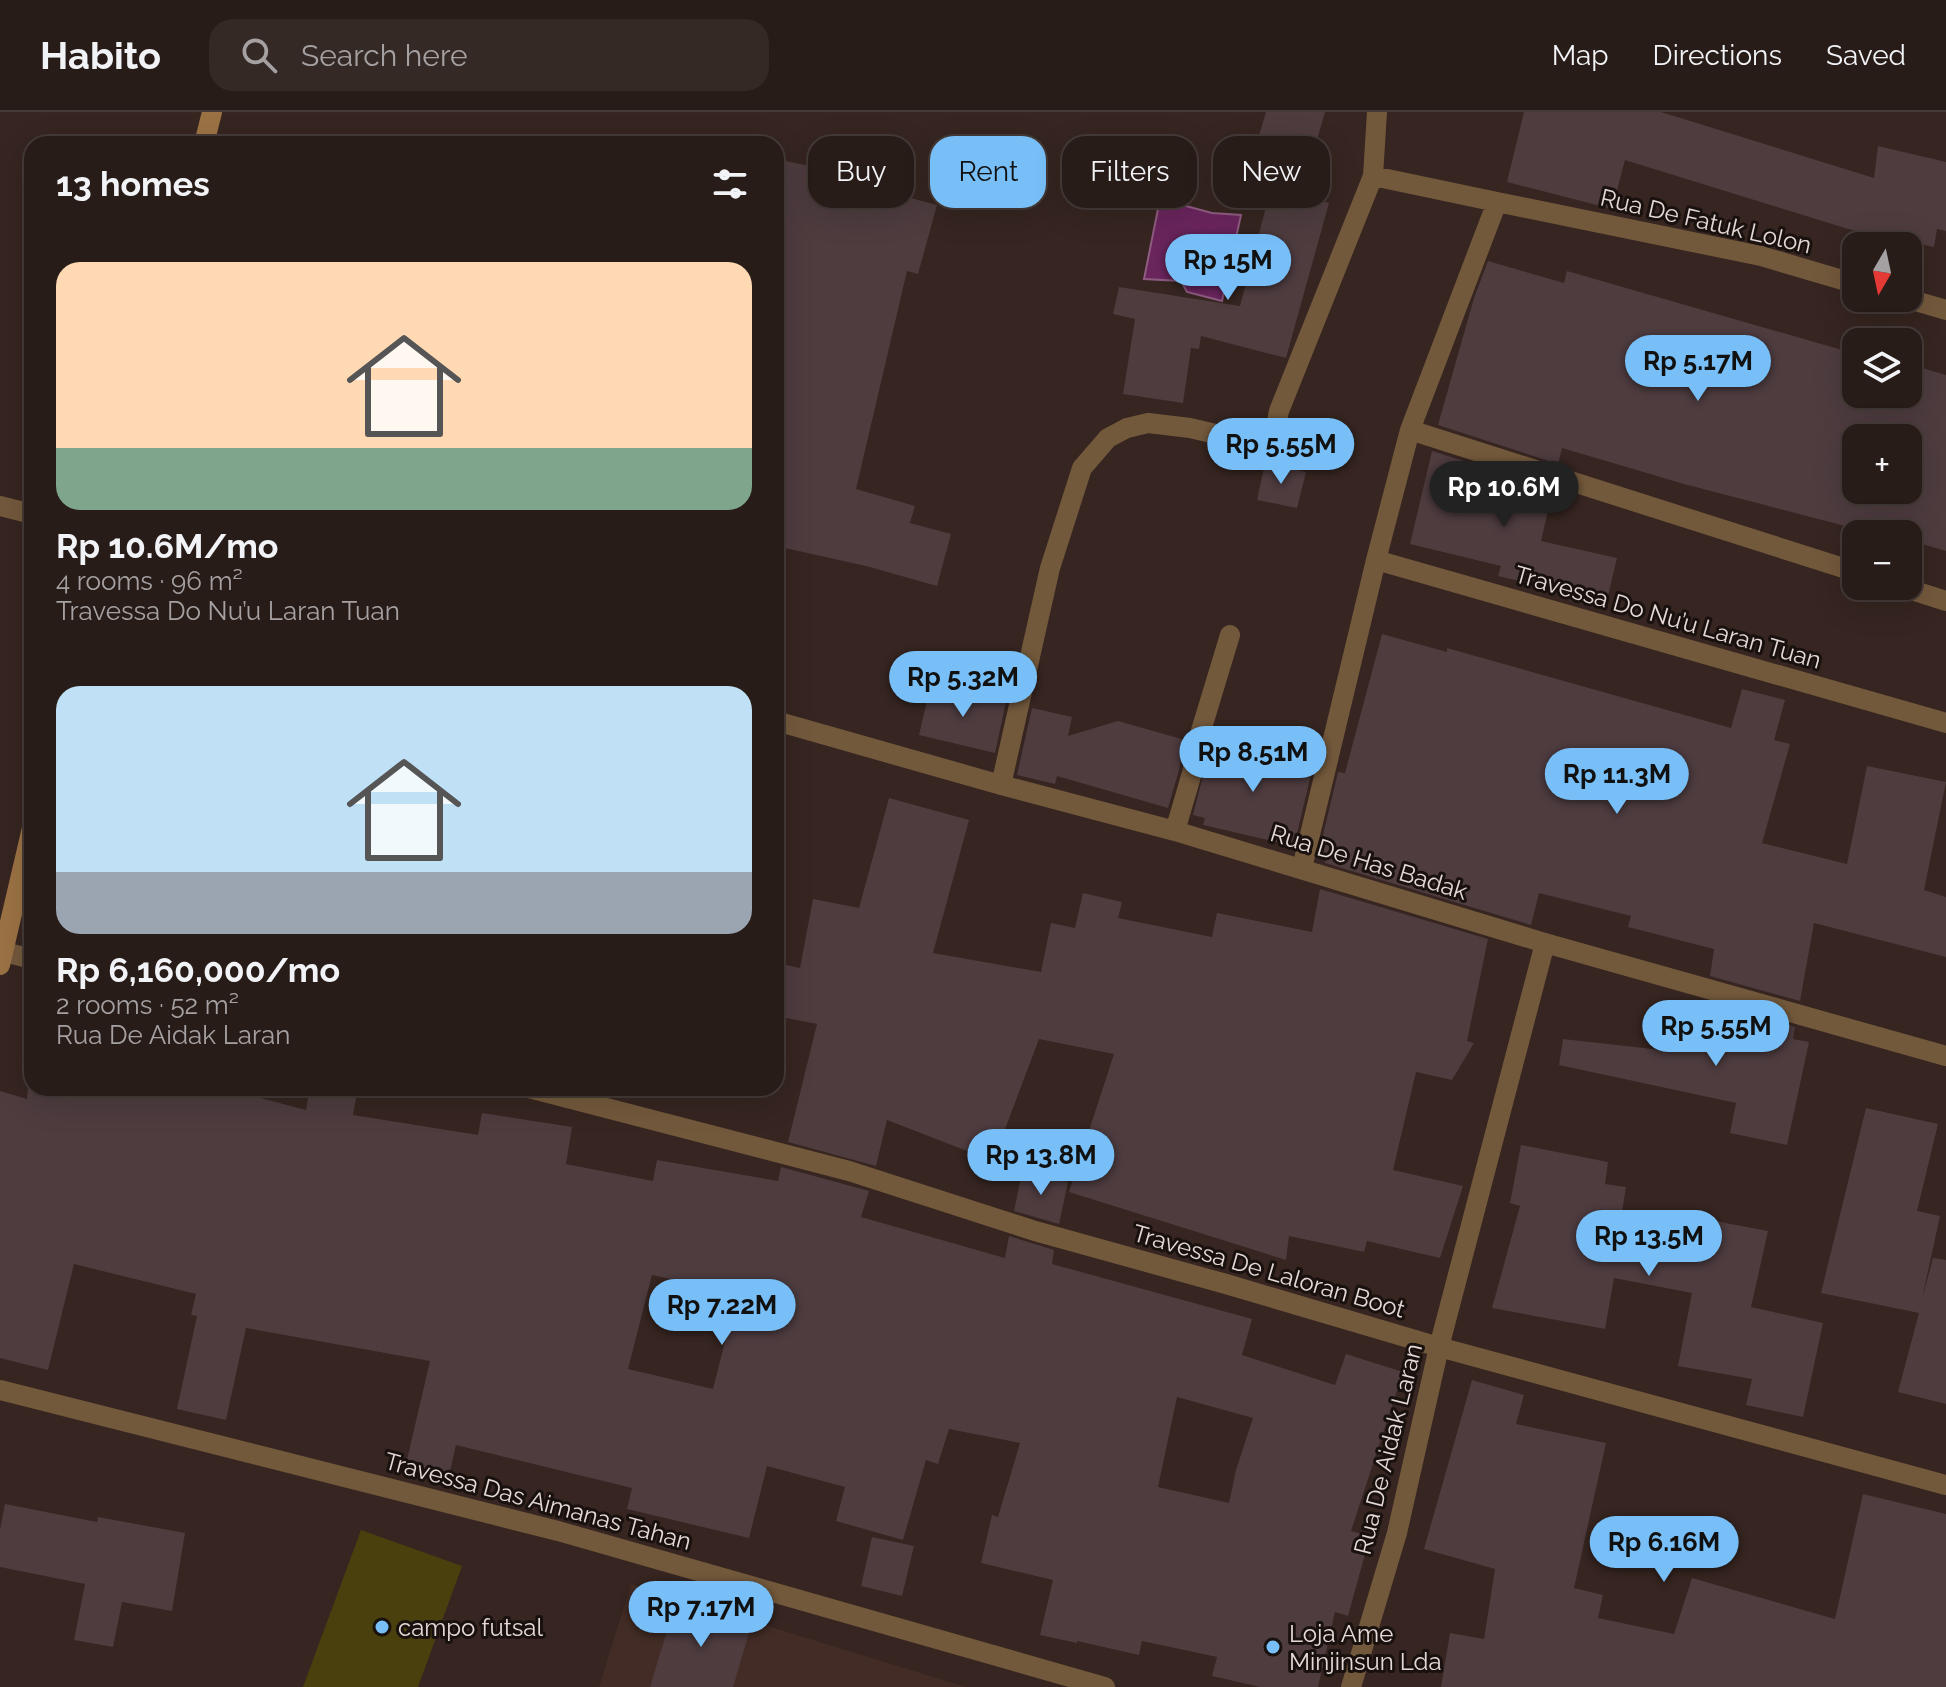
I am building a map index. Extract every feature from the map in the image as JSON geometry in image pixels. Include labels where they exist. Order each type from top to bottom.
[{"type":"street","points":[[206,136],[212,112]]},
{"type":"street","points":[[1001,785],[1050,568],[1082,468],[1108,438],[1127,428],[1148,423],[1220,435],[1275,432],[1279,411],[1373,176],[1377,112]]},
{"type":"street","name":"Rua De Fatuk Lolon","points":[[1373,176],[1761,256],[1842,280]]},
{"type":"street","points":[[1302,868],[1410,430],[1497,202]]},
{"type":"street","points":[[1922,303],[1946,310]]},
{"type":"street","points":[[1410,430],[1842,568]]},
{"type":"street","points":[[0,506],[24,512]]},
{"type":"street","name":"Travessa Do Nu’u Laran Tuan","points":[[1376,560],[1946,723]]},
{"type":"street","points":[[1922,593],[1946,601]]},
{"type":"street","points":[[1175,831],[1230,635]]},
{"type":"street","name":"Rua De Has Badak","points":[[784,723],[1175,831],[1545,943],[1946,1056]]},
{"type":"street","points":[[24,861],[1,956],[24,958]]},
{"type":"street","name":"Rua De Aidak Laran","points":[[1351,1687],[1397,1533],[1439,1347],[1545,943]]},
{"type":"street","name":"Travessa De Laloran Boot","points":[[560,1096],[849,1171],[1035,1231],[1439,1347],[1946,1485]]},
{"type":"street","name":"Travessa Das Aimanas Tahan","points":[[0,1390],[558,1531],[1105,1687]]},
{"type":"shaded area","points":[[1158,208],[1193,208],[1241,215],[1222,301],[1187,292],[1181,281],[1144,279]]},
{"type":"shaded area","name":"campo futsal","points":[[361,1530],[462,1566],[418,1687],[303,1687]]},
{"type":"shaded area","points":[[631,1584],[966,1687],[599,1687]]},
{"type":"building","points":[[1266,112],[1325,112],[1318,136],[1259,136]]},
{"type":"building","points":[[1524,112],[1661,112],[1874,178],[1878,146],[1946,162],[1946,231],[1937,229],[1934,247],[1922,244],[1922,232],[1862,232],[1848,229],[1625,160],[1612,209],[1507,182]]},
{"type":"building","points":[[784,161],[808,166],[808,208],[914,208],[914,199],[936,208],[918,274],[907,271],[856,489],[915,506],[910,523],[951,534],[937,586],[784,548]]},
{"type":"building","points":[[1266,208],[1328,208],[1286,358],[1201,336],[1199,349],[1191,348],[1183,403],[1123,394],[1135,319],[1113,314],[1119,287],[1240,306]]},
{"type":"building","points":[[1488,261],[1564,283],[1567,271],[1842,350],[1842,408],[1922,408],[1922,368],[1946,375],[1946,551],[1922,544],[1922,520],[1842,520],[1842,525],[1562,448],[1558,464],[1438,425],[1474,298]]},
{"type":"building","points":[[1432,451],[1553,489],[1541,541],[1617,558],[1605,608],[1570,601],[1572,593],[1498,576],[1501,566],[1410,544]]},
{"type":"building","points":[[1265,463],[1306,472],[1297,508],[1257,500]]},
{"type":"building","points":[[1382,634],[1447,652],[1447,648],[1731,728],[1742,689],[1785,700],[1774,740],[1790,744],[1762,843],[1847,864],[1867,766],[1946,782],[1924,890],[1946,897],[1946,957],[1814,923],[1800,1001],[1710,976],[1714,949],[1628,927],[1631,916],[1539,893],[1531,925],[1325,863],[1327,854],[1319,852],[1338,772],[1345,773]]},
{"type":"building","points":[[931,684],[1006,702],[995,753],[919,735]]},
{"type":"building","points":[[1032,708],[1072,717],[1068,736],[1118,721],[1185,740],[1168,808],[1057,776],[1055,784],[1017,775]]},
{"type":"building","points":[[1221,745],[1313,766],[1294,846],[1203,825],[1205,818],[1193,815],[1210,748],[1220,750]]},
{"type":"building","points":[[889,798],[969,820],[933,953],[1041,972],[1051,923],[1075,928],[1083,893],[1122,902],[1118,918],[1212,937],[1217,913],[1312,932],[1320,889],[1488,939],[1467,1041],[1474,1043],[1452,1080],[1416,1072],[1393,1170],[1463,1186],[1440,1258],[1367,1241],[1364,1252],[1289,1236],[1286,1260],[1069,1192],[1114,1054],[1039,1039],[993,1161],[887,1120],[876,1166],[788,1142],[817,1024],[784,1018],[784,965],[800,968],[813,899],[859,908]]},
{"type":"building","points":[[1705,1002],[1795,1027],[1793,1039],[1809,1042],[1787,1145],[1730,1133],[1736,1103],[1559,1065],[1563,1039],[1679,1052],[1681,1041],[1699,1045]]},
{"type":"building","points":[[0,1091],[27,1099],[27,1096],[253,1096],[306,1110],[309,1096],[346,1096],[356,1098],[353,1115],[478,1135],[482,1113],[572,1127],[566,1164],[653,1181],[657,1160],[778,1181],[781,1167],[869,1191],[861,1217],[1005,1258],[1009,1236],[1054,1250],[1052,1264],[1252,1319],[1242,1355],[1335,1385],[1346,1354],[1403,1372],[1351,1531],[1370,1536],[1348,1616],[1335,1612],[1318,1687],[1260,1687],[1212,1676],[1217,1657],[1142,1641],[1139,1655],[1040,1635],[1053,1580],[981,1563],[992,1515],[998,1517],[1020,1443],[949,1429],[938,1464],[926,1460],[903,1540],[836,1521],[845,1487],[767,1466],[749,1538],[627,1509],[632,1488],[456,1445],[449,1475],[406,1464],[430,1361],[246,1328],[226,1420],[177,1409],[197,1316],[191,1315],[196,1294],[74,1264],[48,1370],[0,1358]],"holes":[[[652,1275],[737,1294],[713,1389],[628,1369]],[[1177,1397],[1253,1418],[1229,1503],[1158,1487]]]},
{"type":"building","points":[[1866,1108],[1938,1124],[1917,1211],[1940,1216],[1922,1299],[1933,1258],[1946,1260],[1946,1404],[1898,1392],[1919,1313],[1821,1293]]},
{"type":"building","points":[[1521,1145],[1608,1162],[1605,1184],[1626,1187],[1618,1237],[1709,1254],[1715,1221],[1768,1231],[1751,1307],[1823,1323],[1803,1417],[1746,1405],[1752,1379],[1678,1366],[1692,1293],[1614,1278],[1605,1329],[1492,1308],[1520,1206],[1510,1203]]},
{"type":"building","points":[[1022,1172],[1068,1182],[1059,1224],[1014,1211]]},
{"type":"building","points":[[1472,1380],[1524,1395],[1516,1424],[1606,1443],[1574,1588],[1603,1595],[1598,1618],[1674,1634],[1692,1578],[1835,1619],[1863,1494],[1946,1514],[1946,1687],[1441,1687],[1450,1633],[1484,1639],[1495,1569],[1424,1549]]},
{"type":"building","points":[[5,1504],[97,1522],[98,1517],[185,1533],[172,1611],[122,1602],[113,1647],[74,1640],[85,1584],[0,1567],[0,1530]]},
{"type":"building","points":[[872,1537],[914,1546],[902,1596],[861,1586]]},
{"type":"building","points":[[676,1601],[752,1623],[733,1687],[650,1687]]},
{"type":"place","name":"campo futsal","points":[[382,1627]]},
{"type":"place","name":"Loja Ame Minjinsun Lda","points":[[1273,1647]]}]
